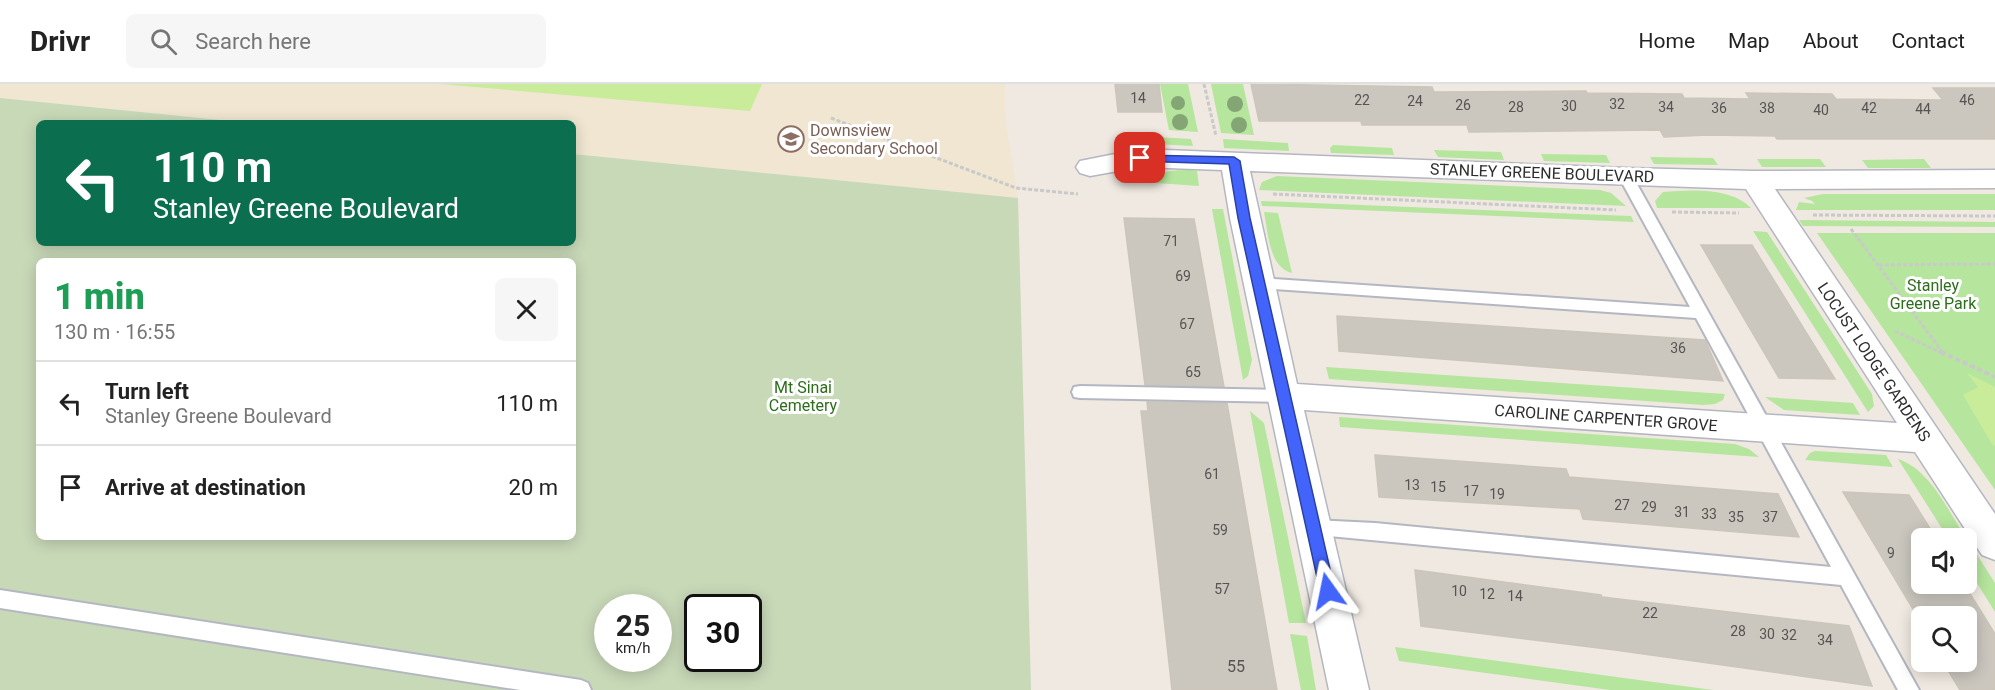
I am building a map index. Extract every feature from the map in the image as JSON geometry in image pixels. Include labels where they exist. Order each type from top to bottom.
[{"type":"street","name":"STANLEY GREENE BOULEVARD","points":[[1090,167],[1140,158],[1626,177],[1754,180],[1995,179]]},
{"type":"street","points":[[1228,161],[1285,396],[1349,690]]},
{"type":"street","name":"LOCUST LODGE GARDENS","points":[[1754,180],[1995,544]]},
{"type":"street","name":"CAROLINE CARPENTER GROVE","points":[[1285,396],[1926,439]]},
{"type":"lane","points":[[1626,177],[1909,690]]},
{"type":"lane","points":[[1259,283],[1700,313]]},
{"type":"lane","points":[[1080,392],[1285,396]]},
{"type":"lane","points":[[1314,528],[1386,532],[1847,578]]},
{"type":"lane","points":[[0,599],[581,690]]},
{"type":"path","points":[[1204,84],[1228,161]]},
{"type":"path","points":[[831,118],[1016,188],[1078,194]]},
{"type":"path","points":[[1851,230],[1944,354]]},
{"type":"path","points":[[1878,265],[1995,264]]},
{"type":"path","points":[[1893,330],[1995,377]]},
{"type":"shaded area","name":"Downsview Secondary School","points":[[0,84],[1005,84],[1005,119],[1018,198],[576,154],[576,120],[221,120],[0,98]]},
{"type":"green space","points":[[440,84],[762,84],[750,111]]},
{"type":"green space","points":[[1160,84],[1188,84],[1198,132],[1169,130]]},
{"type":"green space","points":[[1211,84],[1243,84],[1254,135],[1221,133]]},
{"type":"green space","name":"Mt Sinai Cemetery","points":[[0,98],[221,120],[36,120],[36,246],[576,246],[576,154],[1018,198],[1031,690],[0,690]]},
{"type":"green space","points":[[1139,136],[1191,139],[1193,146],[1137,143]]},
{"type":"green space","points":[[1223,139],[1288,143],[1289,151],[1224,148]]},
{"type":"green space","points":[[1333,145],[1392,148],[1394,155],[1331,153],[1330,148]]},
{"type":"green space","points":[[1434,150],[1501,152],[1504,160],[1438,157]]},
{"type":"green space","points":[[1541,154],[1606,155],[1610,163],[1544,161]]},
{"type":"green space","points":[[1650,157],[1713,158],[1718,165],[1654,164]]},
{"type":"green space","points":[[1757,159],[1820,159],[1826,167],[1762,167]]},
{"type":"green space","points":[[1924,159],[1931,168],[1868,168],[1862,160]]},
{"type":"green space","points":[[1197,171],[1199,186],[1141,182],[1159,173]]},
{"type":"green space","points":[[1277,176],[1600,190],[1611,193],[1626,206],[1259,190],[1262,182]]},
{"type":"green space","points":[[1710,191],[1721,193],[1742,201],[1751,208],[1657,208],[1655,201],[1663,192]]},
{"type":"green space","points":[[1823,194],[1995,194],[1995,210],[1796,210],[1799,202],[1815,204],[1804,198]]},
{"type":"green space","points":[[1261,201],[1631,216],[1634,222],[1262,206]]},
{"type":"green space","points":[[1212,209],[1223,209],[1252,360],[1248,376],[1243,380]]},
{"type":"green space","points":[[1264,212],[1278,213],[1292,273],[1284,270],[1274,257]]},
{"type":"green space","points":[[1799,220],[1995,222],[1995,227],[1803,226]]},
{"type":"green space","points":[[1753,231],[1767,232],[1872,394],[1874,406],[1868,412]]},
{"type":"green space","name":"Stanley Greene Park","points":[[1817,233],[1995,233],[1995,490]]},
{"type":"green space","points":[[1326,367],[1725,394],[1723,400],[1715,404],[1703,405],[1329,379]]},
{"type":"green space","points":[[1967,373],[1995,387],[1995,446],[1963,395],[1978,387]]},
{"type":"green space","points":[[1765,397],[1853,403],[1860,415],[1784,410]]},
{"type":"green space","points":[[1250,411],[1264,423],[1306,623],[1289,623]]},
{"type":"green space","points":[[1339,417],[1735,444],[1749,449],[1759,457],[1340,427]]},
{"type":"green space","points":[[1815,451],[1886,455],[1893,467],[1805,460],[1810,453]]},
{"type":"green space","points":[[1898,459],[1910,464],[1920,472],[1938,492],[1960,528],[1942,528]]},
{"type":"green space","points":[[1977,555],[1995,583],[1995,612],[1977,583]]},
{"type":"green space","points":[[1290,634],[1307,636],[1316,690],[1301,690]]},
{"type":"green space","points":[[1395,647],[1713,690],[1610,690],[1399,661]]},
{"type":"building","points":[[1115,84],[1159,84],[1162,112],[1118,112]]},
{"type":"building","points":[[1251,84],[1432,87],[1434,92],[1586,91],[1587,93],[1682,94],[1684,98],[1750,99],[1746,93],[1832,94],[1836,99],[1943,100],[1933,88],[1995,88],[1995,139],[1777,139],[1775,136],[1708,135],[1664,137],[1660,130],[1469,132],[1467,125],[1362,125],[1361,121],[1259,121]]},
{"type":"building","points":[[1124,218],[1194,219],[1224,387],[1145,385]]},
{"type":"building","points":[[1701,245],[1752,245],[1835,379],[1779,378]]},
{"type":"building","points":[[1337,316],[1705,340],[1723,381],[1339,351]]},
{"type":"building","points":[[1147,402],[1227,403],[1277,690],[1172,690],[1141,411],[1148,411]]},
{"type":"building","points":[[1375,455],[1566,469],[1569,477],[1778,494],[1799,537],[1583,519],[1580,509],[1379,497]]},
{"type":"building","points":[[1843,492],[1909,495],[1930,528],[1911,528],[1911,594],[1970,594],[1995,634],[1995,690],[1960,690],[1949,672],[1977,672],[1977,606],[1911,606]]},
{"type":"building","points":[[1415,570],[1601,595],[1602,597],[1849,626],[1872,686],[1421,626]]},
{"type":"place","name":"Downsview Secondary School","points":[[791,139]]},
{"type":"route","points":[[1140,158],[1234,161],[1244,218],[1328,591]]}]
